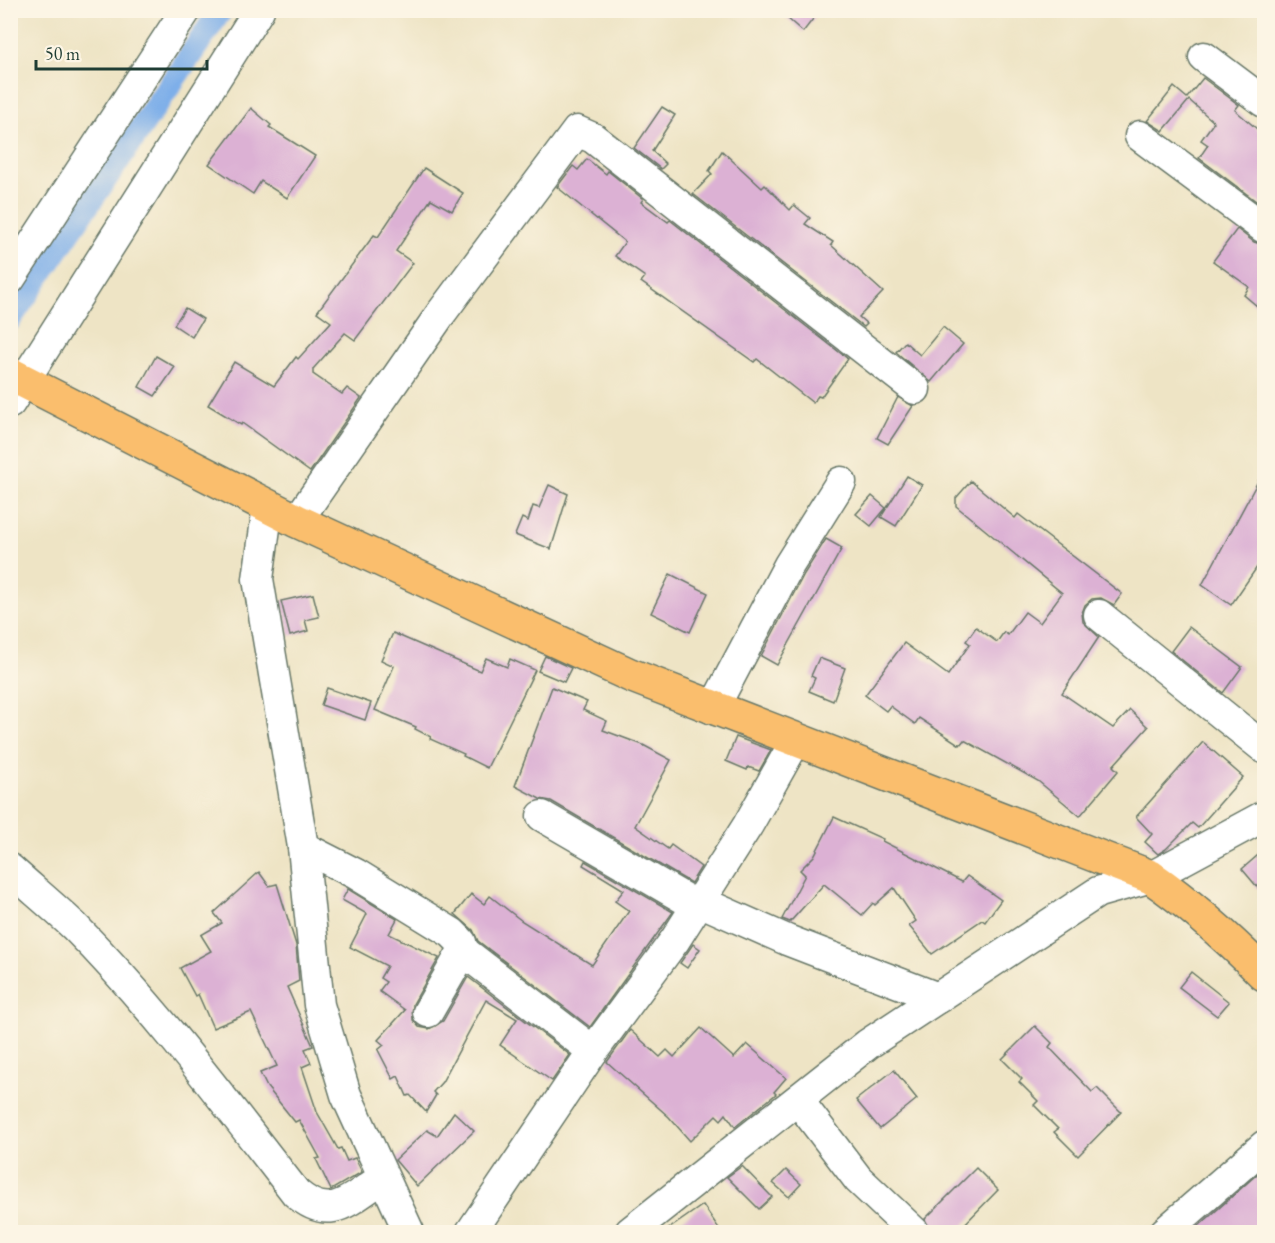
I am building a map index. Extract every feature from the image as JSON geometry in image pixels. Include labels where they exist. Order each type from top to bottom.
[{"type":"main road","points":[[15,384],[297,521],[630,675],[712,709],[1151,877],[1186,901],[1218,928],[1264,974]]},
{"type":"street","points":[[10,279],[186,10]]},
{"type":"street","points":[[15,384],[259,10]]},
{"type":"street","points":[[1204,57],[1264,102]]},
{"type":"street","points":[[297,521],[442,312],[577,130],[593,138],[915,390]]},
{"type":"street","points":[[1140,136],[1264,228]]},
{"type":"street","points":[[712,709],[789,565],[841,482]]},
{"type":"street","points":[[268,506],[258,579],[303,847],[319,1005],[346,1095],[409,1233]]},
{"type":"street","points":[[1099,615],[1264,748]]},
{"type":"street","points":[[471,1233],[593,1051],[675,940],[748,825],[796,740]]},
{"type":"street","points":[[542,816],[698,904],[938,998]]},
{"type":"street","points":[[630,1233],[868,1044],[1098,892],[1151,877],[1264,816]]},
{"type":"street","points":[[303,847],[356,874],[452,933],[460,942],[463,951],[593,1051]]},
{"type":"street","points":[[10,869],[74,927],[131,988],[194,1062],[296,1193],[310,1205],[321,1209],[334,1208],[383,1178]]},
{"type":"street","points":[[428,1012],[463,951]]},
{"type":"street","points":[[798,1100],[858,1179],[914,1233]]},
{"type":"street","points":[[1165,1233],[1264,1146]]},
{"type":"building","points":[[778,10],[820,10],[803,32]]},
{"type":"building","points":[[1203,78],[1239,105],[1235,110],[1264,135],[1264,207],[1199,158],[1208,145],[1201,140],[1214,122],[1189,100],[1163,131],[1147,121],[1174,87],[1187,98]]},
{"type":"building","points":[[662,107],[675,115],[652,151],[666,164],[661,169],[634,148]]},
{"type":"building","points":[[251,108],[271,125],[269,127],[315,156],[287,198],[261,181],[253,194],[209,164]]},
{"type":"building","points":[[722,151],[762,188],[765,185],[790,210],[794,205],[810,218],[805,224],[833,242],[831,245],[883,292],[859,317],[867,324],[864,327],[693,194],[712,174],[709,171]]},
{"type":"building","points":[[587,159],[606,174],[608,171],[643,199],[641,202],[668,222],[670,220],[848,359],[821,397],[818,396],[813,403],[757,359],[754,362],[641,282],[645,277],[615,256],[625,242],[557,187],[573,166],[578,170]]},
{"type":"building","points":[[424,168],[463,193],[452,211],[431,199],[396,251],[413,263],[355,340],[345,333],[313,369],[313,374],[342,394],[347,388],[361,398],[310,472],[242,423],[241,425],[208,405],[234,362],[274,386],[296,357],[298,359],[331,322],[317,312],[374,235],[378,237]]},
{"type":"building","points":[[1237,229],[1254,242],[1264,245],[1264,312],[1244,295],[1249,287],[1213,261]]},
{"type":"building","points":[[185,308],[203,319],[192,337],[174,325]]},
{"type":"building","points":[[943,327],[963,344],[931,382],[896,352],[905,342],[920,355]]},
{"type":"building","points":[[156,356],[175,367],[155,396],[139,387]]},
{"type":"building","points":[[898,397],[913,406],[888,444],[877,438]]},
{"type":"building","points":[[1264,470],[1264,557],[1231,605],[1202,585]]},
{"type":"building","points":[[907,476],[922,485],[896,526],[881,517]]},
{"type":"building","points":[[971,481],[1015,518],[1018,514],[1122,594],[1114,605],[1101,598],[1092,599],[1085,605],[1082,613],[1083,622],[1099,637],[1062,693],[1113,728],[1130,710],[1148,727],[1113,766],[1118,771],[1080,816],[1038,781],[964,740],[960,745],[919,718],[915,724],[890,706],[886,711],[865,695],[904,643],[948,675],[970,644],[966,641],[976,627],[997,642],[1004,632],[1008,635],[1025,612],[1040,623],[1062,593],[956,506],[956,498]]},
{"type":"building","points":[[549,485],[568,494],[551,549],[515,535],[522,518],[528,521],[533,506],[539,508]]},
{"type":"building","points":[[872,496],[886,508],[871,526],[856,514]]},
{"type":"building","points":[[826,539],[842,548],[777,665],[761,656],[804,574]]},
{"type":"building","points":[[670,574],[708,593],[690,632],[651,613]]},
{"type":"building","points":[[313,594],[319,617],[305,620],[308,631],[290,636],[281,601]]},
{"type":"building","points":[[1189,627],[1242,667],[1223,693],[1171,651]]},
{"type":"building","points":[[393,633],[480,671],[486,658],[507,667],[510,659],[535,670],[487,768],[463,756],[464,754],[430,739],[431,737],[415,729],[416,727],[375,710],[394,666],[381,660]]},
{"type":"building","points":[[545,656],[571,668],[564,682],[538,671]]},
{"type":"building","points":[[819,658],[845,668],[833,701],[809,691],[815,678],[811,676]]},
{"type":"building","points":[[552,687],[587,702],[583,710],[607,721],[603,730],[643,745],[671,760],[635,826],[668,849],[671,845],[701,867],[691,883],[551,801],[540,799],[515,786]]},
{"type":"building","points":[[327,688],[371,703],[365,720],[321,705]]},
{"type":"building","points":[[736,737],[771,750],[759,771],[748,767],[747,770],[726,761]]},
{"type":"building","points":[[1203,742],[1243,777],[1198,828],[1192,823],[1158,854],[1145,842],[1152,834],[1136,817]]},
{"type":"building","points":[[834,817],[883,839],[882,841],[962,882],[967,876],[1001,900],[985,922],[982,920],[932,954],[909,926],[916,921],[894,888],[875,905],[873,903],[862,915],[824,884],[790,922],[782,919],[805,875],[800,870],[814,856]]},
{"type":"building","points":[[1264,850],[1264,895],[1242,869]]},
{"type":"building","points":[[585,861],[673,912],[590,1027],[478,941],[473,930],[455,914],[471,894],[484,904],[490,896],[522,921],[592,965],[629,911],[615,901],[624,890],[583,865]]},
{"type":"building","points":[[259,872],[269,886],[277,884],[296,945],[299,981],[287,987],[313,1046],[305,1049],[311,1063],[302,1067],[317,1112],[347,1161],[355,1158],[362,1172],[331,1190],[316,1159],[320,1158],[299,1120],[295,1122],[267,1087],[260,1073],[277,1066],[251,1012],[213,1028],[198,994],[195,996],[180,968],[211,951],[201,935],[222,923],[214,913]]},
{"type":"building","points":[[348,889],[397,919],[389,934],[439,958],[413,1004],[413,1020],[419,1027],[429,1029],[443,1021],[468,977],[570,1055],[552,1081],[500,1045],[517,1019],[486,1000],[442,1082],[433,1092],[436,1095],[426,1112],[410,1095],[407,1096],[398,1076],[393,1079],[378,1050],[384,1045],[378,1040],[405,1010],[379,991],[386,982],[380,978],[387,966],[350,947],[367,914],[342,900]]},
{"type":"building","points":[[693,944],[700,949],[687,968],[680,963]]},
{"type":"building","points":[[1191,972],[1229,1002],[1217,1016],[1179,987]]},
{"type":"building","points":[[1035,1026],[1052,1043],[1049,1047],[1092,1092],[1097,1088],[1121,1112],[1078,1156],[1054,1132],[1058,1129],[1034,1105],[1038,1101],[1019,1082],[1022,1079],[1002,1059]]},
{"type":"building","points":[[701,1028],[734,1058],[747,1044],[786,1078],[774,1092],[776,1094],[735,1127],[726,1114],[721,1120],[716,1115],[690,1141],[669,1117],[607,1062],[630,1030],[660,1057],[667,1050],[674,1057]]},
{"type":"building","points":[[894,1070],[917,1099],[880,1129],[856,1100]]},
{"type":"building","points":[[454,1112],[474,1131],[417,1186],[395,1160],[427,1130],[437,1136]]},
{"type":"building","points":[[742,1166],[772,1197],[759,1209],[727,1177]]},
{"type":"building","points":[[976,1168],[998,1190],[956,1233],[931,1233],[925,1219]]},
{"type":"building","points":[[1264,1168],[1264,1233],[1191,1233]]},
{"type":"building","points":[[786,1170],[801,1184],[789,1197],[773,1183]]},
{"type":"building","points":[[703,1205],[722,1233],[663,1233]]},
{"type":"waterway","points":[[10,319],[221,10]]}]
